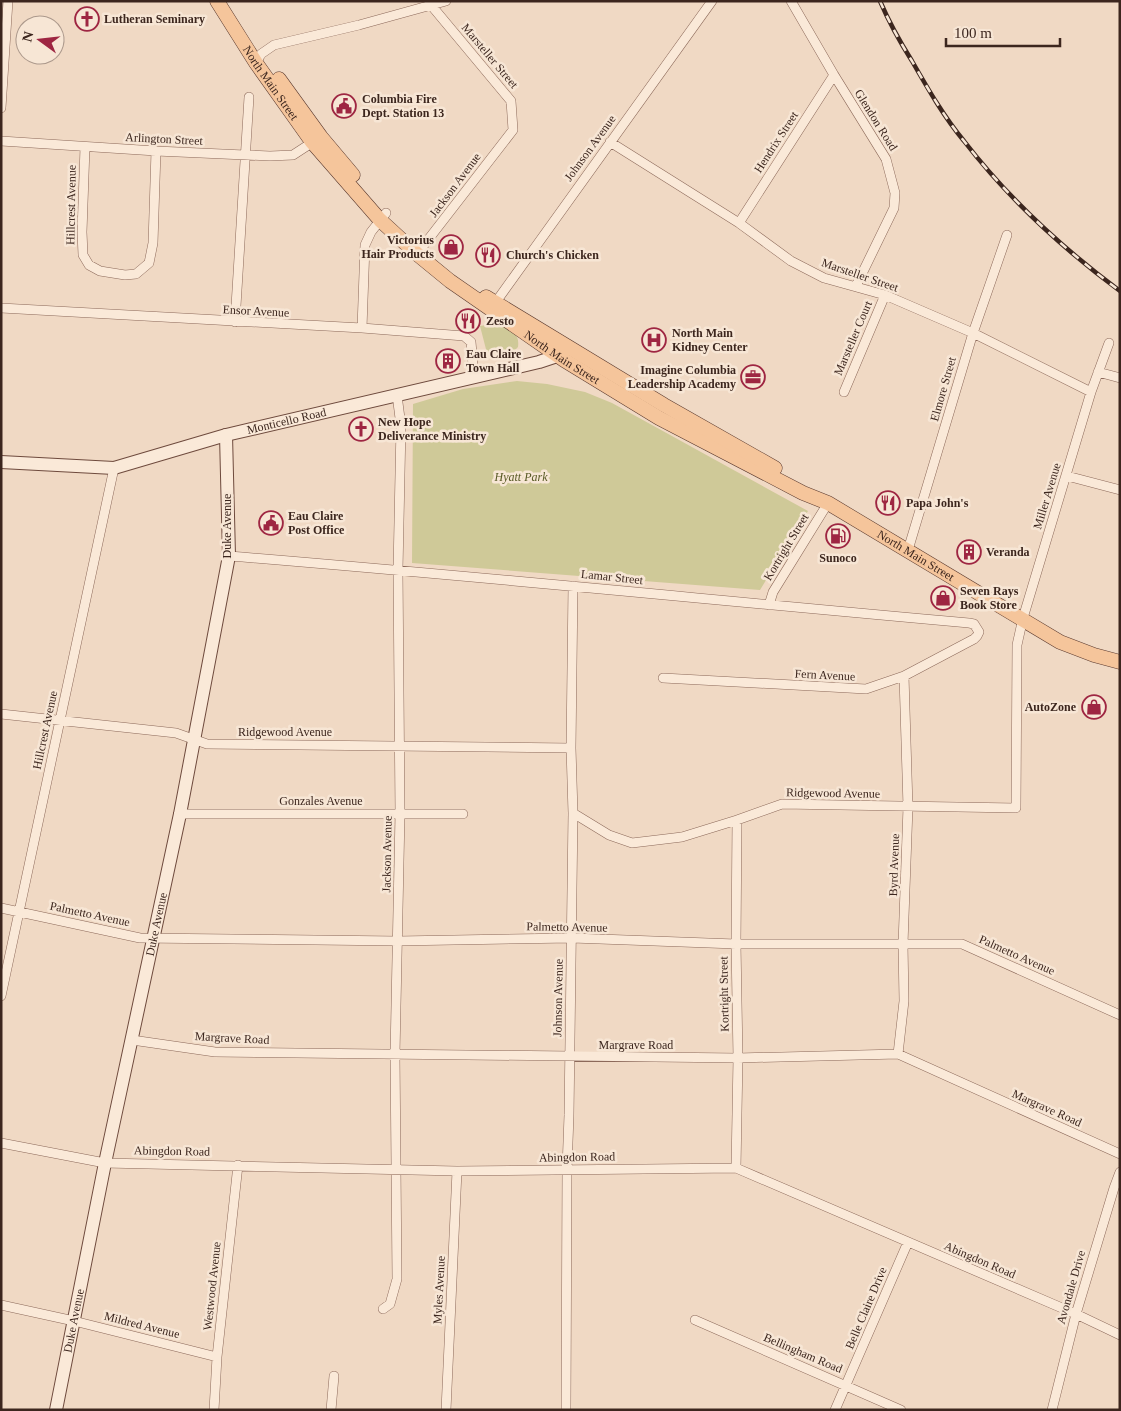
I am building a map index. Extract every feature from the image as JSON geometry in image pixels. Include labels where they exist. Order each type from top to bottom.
[{"type":"main road","name":"North Main Street","points":[[217,1],[316,140],[383,217],[450,281],[562,351],[659,418],[803,493],[823,500],[1023,618],[1060,642],[1094,655],[1120,662]]},
{"type":"main road","name":"North Main Street","points":[[228,1],[259,58]]},
{"type":"street","points":[[1,108],[3,37],[8,1]]},
{"type":"street","points":[[259,58],[274,45],[359,25],[446,1]]},
{"type":"street","name":"Johnson Avenue","points":[[492,306],[712,1]]},
{"type":"street","name":"Glendon Road","points":[[792,1],[834,75],[886,159],[895,193],[894,208],[856,286]]},
{"type":"street","name":"Marsteller Street","points":[[431,5],[511,101],[513,130]]},
{"type":"street","name":"Hendrix Street","points":[[739,223],[834,75]]},
{"type":"street","points":[[235,322],[249,97]]},
{"type":"street","name":"Jackson Avenue","points":[[419,252],[513,130]]},
{"type":"street","name":"Arlington Street","points":[[1,141],[156,151],[294,155],[316,140]]},
{"type":"street","name":"Marsteller Street","points":[[610,142],[739,223],[791,261],[824,278],[885,295],[972,333],[1091,392]]},
{"type":"street","name":"Hillcrest Avenue","points":[[85,147],[83,254],[89,265],[100,271],[124,276],[136,274],[148,263],[153,243],[156,151]]},
{"type":"street","points":[[362,328],[365,245],[371,232],[383,217]]},
{"type":"street","name":"Elmore Street","points":[[908,550],[972,333],[1007,235]]},
{"type":"street","name":"Marsteller Court","points":[[844,392],[885,295]]},
{"type":"street","name":"Ensor Avenue","points":[[1,308],[362,328],[464,336],[471,342],[474,377]]},
{"type":"street","name":"Miller Avenue","points":[[1016,808],[1017,645],[1023,618],[1091,392],[1109,343]]},
{"type":"street","name":"Monticello Road","points":[[1,462],[114,468],[226,435],[539,362],[562,351]]},
{"type":"street","points":[[1098,372],[1120,378]]},
{"type":"street","name":"Jackson Avenue","points":[[384,1309],[390,1304],[397,1278],[395,1054],[400,814],[398,570],[401,426],[397,395]]},
{"type":"street","name":"Duke Avenue","points":[[56,1410],[105,1163],[180,814],[229,556],[226,435]]},
{"type":"street","name":"Hillcrest Avenue","points":[[1,996],[114,468]]},
{"type":"street","points":[[1067,476],[1120,490]]},
{"type":"street","name":"Kortright Street","points":[[769,605],[773,592],[823,500]]},
{"type":"street","name":"Lamar Street","points":[[229,556],[969,623],[974,624],[979,632],[978,636],[974,639]]},
{"type":"street","name":"Johnson Avenue","points":[[566,1410],[567,1170],[572,938],[573,813],[571,748],[573,586]]},
{"type":"street","name":"Fern Avenue","points":[[663,678],[866,689],[904,676],[974,639]]},
{"type":"street","name":"Byrd Avenue","points":[[898,1054],[904,1001],[903,944],[908,807],[904,676]]},
{"type":"street","name":"Ridgewood Avenue","points":[[1,714],[176,733],[207,744],[571,748]]},
{"type":"street","name":"Ridgewood Avenue","points":[[573,813],[609,835],[632,843],[682,837],[782,804],[1016,808]]},
{"type":"street","name":"Gonzales Avenue","points":[[180,814],[463,814]]},
{"type":"street","name":"Kortright Street","points":[[736,1168],[738,1058],[736,944],[737,820]]},
{"type":"street","name":"Palmetto Avenue","points":[[1,908],[140,938],[398,941],[572,938],[736,944],[962,944],[1120,1016]]},
{"type":"street","name":"Margrave Road","points":[[132,1040],[215,1052],[738,1058],[898,1054],[1120,1154]]},
{"type":"street","name":"Abingdon Road","points":[[1,1143],[105,1163],[457,1171],[736,1168],[1076,1314],[1120,1335]]},
{"type":"street","name":"Westwood Avenue","points":[[214,1410],[238,1165]]},
{"type":"street","name":"Myles Avenue","points":[[446,1410],[457,1171]]},
{"type":"street","name":"Avondale Drive","points":[[1052,1410],[1076,1314],[1120,1172]]},
{"type":"street","name":"Belle Claire Drive","points":[[835,1410],[908,1242]]},
{"type":"street","name":"Mildred Avenue","points":[[1,1305],[218,1357]]},
{"type":"street","name":"Bellingham Road","points":[[695,1320],[901,1410]]},
{"type":"street","points":[[332,1410],[334,1376]]},
{"type":"green space","points":[[499,323],[516,335],[518,347],[515,350],[488,357],[480,326]]},
{"type":"green space","name":"Hyatt Park","points":[[517,381],[547,384],[585,392],[612,403],[808,511],[760,590],[412,563],[413,404],[463,389]]},
{"type":"railway","points":[[880,1],[899,39],[936,102],[981,162],[1017,202],[1057,240],[1120,291]]},
{"type":"place","name":"Lutheran Seminary","points":[[87,19]]},
{"type":"place","name":"Columbia Fire Dept. Station 13","points":[[344,106]]},
{"type":"place","name":"Victorius Hair Products","points":[[451,247]]},
{"type":"place","name":"Church's Chicken","points":[[488,255]]},
{"type":"place","name":"Zesto","points":[[468,321]]},
{"type":"place","name":"North Main Kidney Center","points":[[654,340]]},
{"type":"place","name":"Eau Claire Town Hall","points":[[448,361]]},
{"type":"place","name":"Imagine Columbia Leadership Academy","points":[[753,377]]},
{"type":"place","name":"New Hope Deliverance Ministry","points":[[361,429]]},
{"type":"place","name":"Papa John's","points":[[888,503]]},
{"type":"place","name":"Eau Claire Post Office","points":[[271,523]]},
{"type":"place","name":"Sunoco","points":[[838,536]]},
{"type":"place","name":"Veranda","points":[[969,552]]},
{"type":"place","name":"Seven Rays Book Store","points":[[943,598]]},
{"type":"place","name":"AutoZone","points":[[1094,707]]}]
